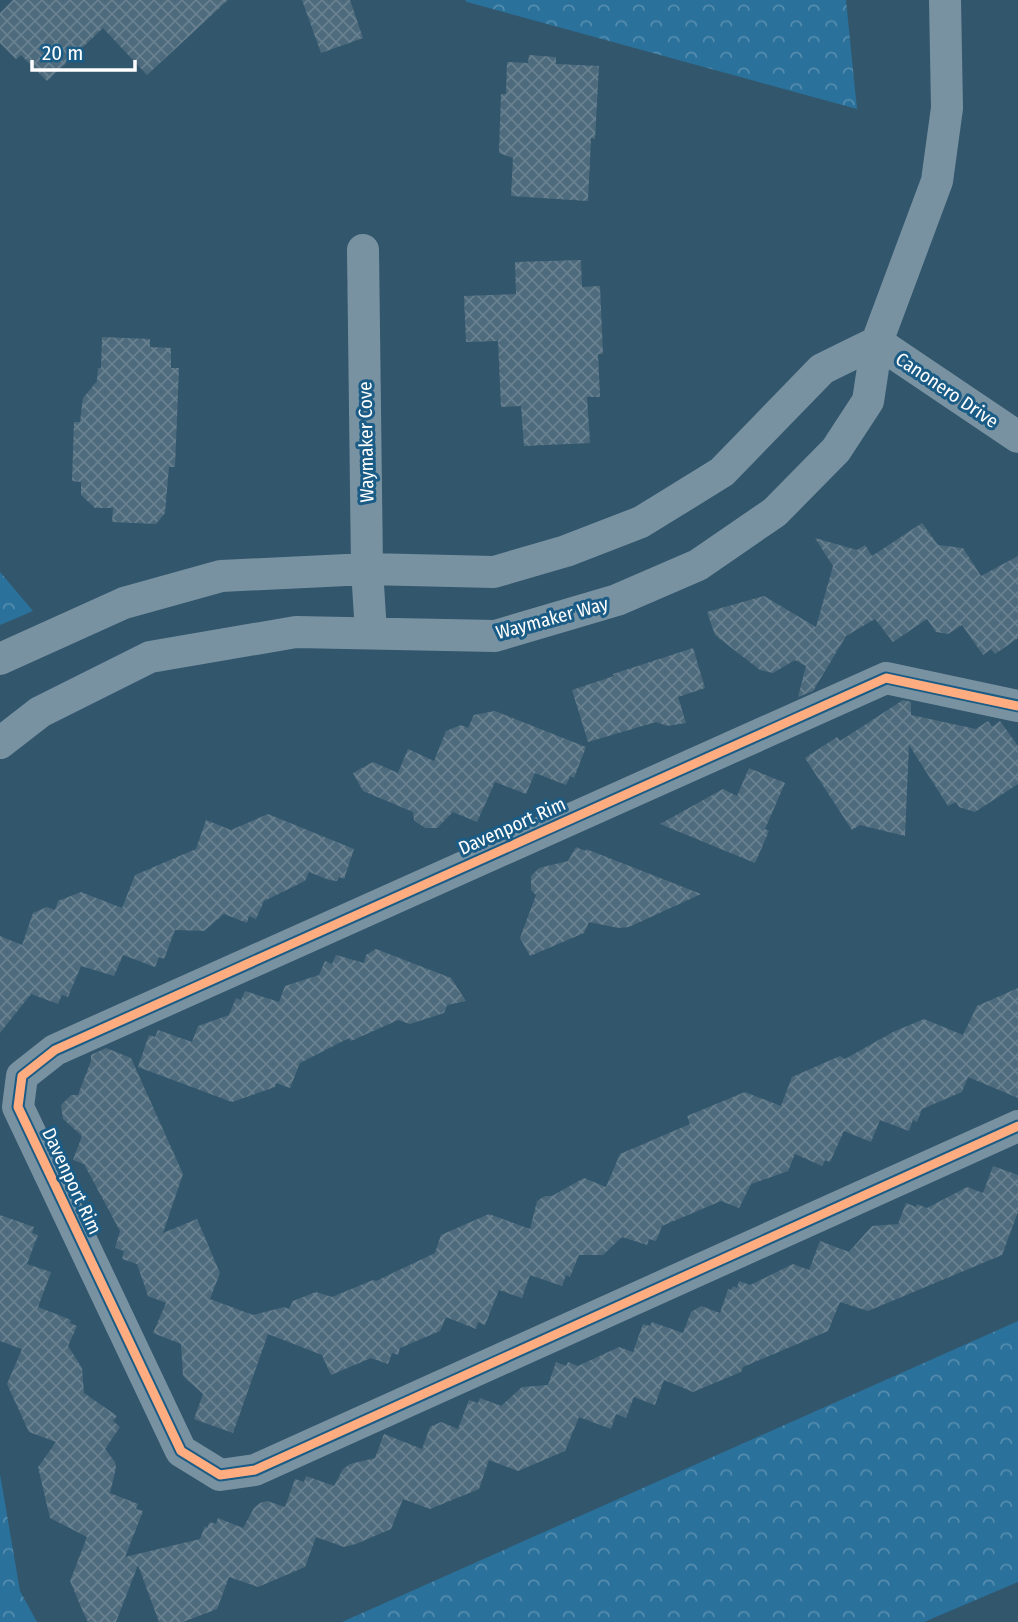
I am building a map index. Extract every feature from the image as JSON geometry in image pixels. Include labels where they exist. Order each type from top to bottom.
[{"type":"street","name":"Waymaker Way","points":[[0,743],[40,712],[150,657],[296,632],[495,636],[617,600],[698,565],[775,512],[836,450],[868,401],[877,342],[937,181],[947,108],[945,0]]},
{"type":"street","name":"Waymaker Cove","points":[[363,250],[367,569],[371,633]]},
{"type":"street","name":"Canonero Drive","points":[[877,342],[1018,437]]},
{"type":"street","points":[[0,659],[124,603],[221,576],[367,569],[494,572],[566,551],[641,522],[722,472],[822,369],[877,342]]},
{"type":"street","name":"Davenport Rim","points":[[1018,706],[886,678],[11,1070],[18,1107],[181,1451],[220,1475],[255,1470],[1018,1126]]},
{"type":"green space","points":[[465,0],[846,0],[857,109],[467,2]]},
{"type":"green space","points":[[0,572],[33,611],[0,625]]},
{"type":"green space","points":[[1018,1321],[1018,1582],[924,1622],[342,1622]]},
{"type":"green space","points":[[0,1474],[20,1591],[37,1622],[0,1622]]},
{"type":"building","points":[[13,0],[228,0],[147,75],[103,28],[47,81],[21,55],[16,59],[0,43],[0,13]]},
{"type":"building","points":[[302,0],[350,0],[363,38],[321,53]]},
{"type":"building","points":[[529,55],[556,57],[556,64],[599,66],[595,139],[591,138],[588,201],[511,196],[513,158],[499,153],[501,94],[506,94],[507,62],[528,63]]},
{"type":"building","points":[[581,260],[582,287],[600,286],[603,354],[598,354],[600,397],[587,397],[590,443],[524,446],[521,406],[501,407],[498,341],[466,342],[464,296],[516,294],[515,262]]},
{"type":"building","points":[[102,337],[150,339],[150,347],[171,348],[171,368],[179,368],[175,467],[169,467],[165,513],[156,524],[112,522],[113,508],[95,508],[81,495],[81,482],[72,481],[74,422],[80,422],[83,398],[97,381],[98,368],[101,368]]},
{"type":"building","points":[[922,523],[938,545],[963,548],[981,576],[1018,556],[1018,638],[995,654],[991,649],[983,655],[962,625],[948,634],[936,632],[927,619],[893,642],[875,619],[846,636],[813,691],[798,697],[806,666],[795,660],[773,673],[760,670],[715,635],[707,612],[764,596],[816,627],[833,566],[815,538],[857,550],[865,545],[872,556]]},
{"type":"building","points":[[693,648],[705,688],[678,697],[686,723],[667,726],[656,722],[588,742],[572,690]]},
{"type":"building","points":[[903,700],[911,702],[911,715],[976,729],[988,721],[992,727],[1000,721],[1018,746],[1018,784],[975,812],[959,807],[956,802],[948,806],[909,745],[905,836],[860,825],[852,830],[805,758],[837,737],[840,741]]},
{"type":"building","points":[[495,711],[586,747],[574,778],[570,776],[566,785],[535,773],[526,794],[495,782],[477,822],[453,812],[437,828],[425,828],[414,820],[413,812],[363,791],[353,773],[373,762],[398,773],[408,749],[434,761],[446,731],[461,725],[468,728],[474,715]]},
{"type":"building","points":[[749,768],[785,783],[765,829],[769,831],[755,863],[660,824],[723,789],[737,796]]},
{"type":"building","points":[[268,814],[354,849],[344,879],[339,877],[337,881],[329,880],[309,872],[305,881],[264,901],[256,919],[249,916],[247,923],[224,914],[204,931],[175,930],[164,959],[159,957],[155,967],[123,955],[114,976],[81,966],[68,997],[62,995],[58,1004],[31,994],[0,1033],[0,936],[22,945],[33,913],[47,907],[55,910],[58,901],[81,892],[122,908],[135,875],[196,849],[206,820],[231,830]]},
{"type":"building","points":[[576,847],[701,894],[629,927],[618,928],[589,922],[584,933],[530,956],[520,938],[536,895],[531,890],[531,876],[539,868],[568,861]]},
{"type":"building","points":[[376,949],[451,978],[466,1001],[447,1005],[444,1013],[410,1024],[398,1020],[351,1041],[349,1038],[300,1063],[290,1088],[276,1083],[275,1087],[232,1102],[138,1067],[149,1035],[155,1037],[158,1030],[192,1042],[198,1026],[229,1015],[236,998],[241,1000],[245,991],[279,1002],[285,986],[319,975],[325,961],[332,964],[336,955],[364,963],[366,955]]},
{"type":"building","points":[[1018,988],[1018,1098],[968,1077],[962,1092],[922,1109],[917,1122],[913,1120],[909,1131],[880,1120],[871,1142],[844,1131],[830,1162],[825,1160],[822,1166],[795,1154],[788,1171],[751,1184],[739,1208],[721,1201],[662,1226],[656,1241],[649,1239],[647,1245],[622,1237],[603,1255],[579,1255],[570,1277],[566,1275],[562,1286],[530,1275],[522,1298],[499,1290],[485,1325],[478,1322],[476,1329],[446,1317],[440,1331],[400,1348],[398,1355],[392,1353],[388,1364],[371,1358],[331,1375],[322,1355],[268,1334],[233,1433],[194,1419],[203,1394],[183,1376],[181,1344],[153,1333],[166,1303],[148,1296],[137,1264],[122,1259],[124,1251],[115,1248],[120,1231],[84,1164],[73,1160],[82,1136],[63,1119],[61,1105],[71,1095],[78,1095],[91,1055],[106,1048],[131,1058],[183,1174],[163,1233],[197,1219],[220,1273],[210,1299],[253,1315],[284,1307],[289,1309],[293,1301],[316,1292],[332,1297],[376,1281],[435,1253],[441,1235],[489,1214],[530,1229],[537,1201],[545,1196],[552,1196],[584,1178],[606,1187],[620,1154],[690,1124],[687,1116],[745,1092],[781,1106],[792,1077],[840,1056],[845,1059],[893,1032],[924,1019],[963,1035],[977,1006]]},
{"type":"building","points":[[993,1166],[1018,1175],[1018,1212],[1002,1255],[868,1311],[840,1302],[828,1331],[743,1367],[741,1372],[693,1392],[664,1380],[655,1405],[634,1397],[626,1418],[616,1414],[611,1429],[579,1417],[565,1451],[518,1471],[489,1460],[479,1489],[430,1509],[403,1499],[391,1529],[356,1544],[344,1547],[316,1537],[305,1567],[258,1587],[229,1577],[217,1609],[183,1622],[159,1622],[138,1565],[116,1622],[88,1622],[84,1614],[70,1581],[87,1537],[50,1518],[38,1467],[56,1442],[29,1432],[7,1384],[22,1349],[0,1341],[0,1215],[34,1227],[32,1233],[38,1235],[27,1264],[51,1272],[38,1307],[71,1320],[70,1323],[77,1326],[68,1346],[82,1368],[84,1393],[117,1416],[113,1421],[120,1427],[105,1449],[115,1462],[116,1468],[110,1493],[138,1504],[136,1509],[143,1511],[125,1557],[200,1539],[205,1526],[207,1528],[210,1522],[216,1524],[218,1518],[243,1528],[254,1508],[260,1503],[267,1501],[285,1507],[295,1479],[304,1482],[306,1476],[334,1486],[343,1469],[350,1464],[375,1458],[384,1434],[422,1449],[430,1427],[441,1422],[458,1429],[469,1400],[478,1403],[480,1398],[501,1406],[522,1387],[548,1385],[556,1362],[566,1366],[568,1362],[578,1366],[619,1347],[633,1352],[643,1324],[650,1326],[652,1322],[683,1333],[691,1312],[701,1306],[720,1313],[728,1289],[731,1290],[733,1286],[737,1288],[739,1281],[750,1285],[793,1264],[809,1270],[820,1241],[849,1252],[872,1226],[898,1224],[906,1203],[927,1208],[967,1187],[983,1193]]},
{"type":"cycle path","points":[[1018,706],[886,678],[55,1050],[22,1076],[18,1107],[181,1451],[220,1475],[255,1470],[1018,1126]]}]
